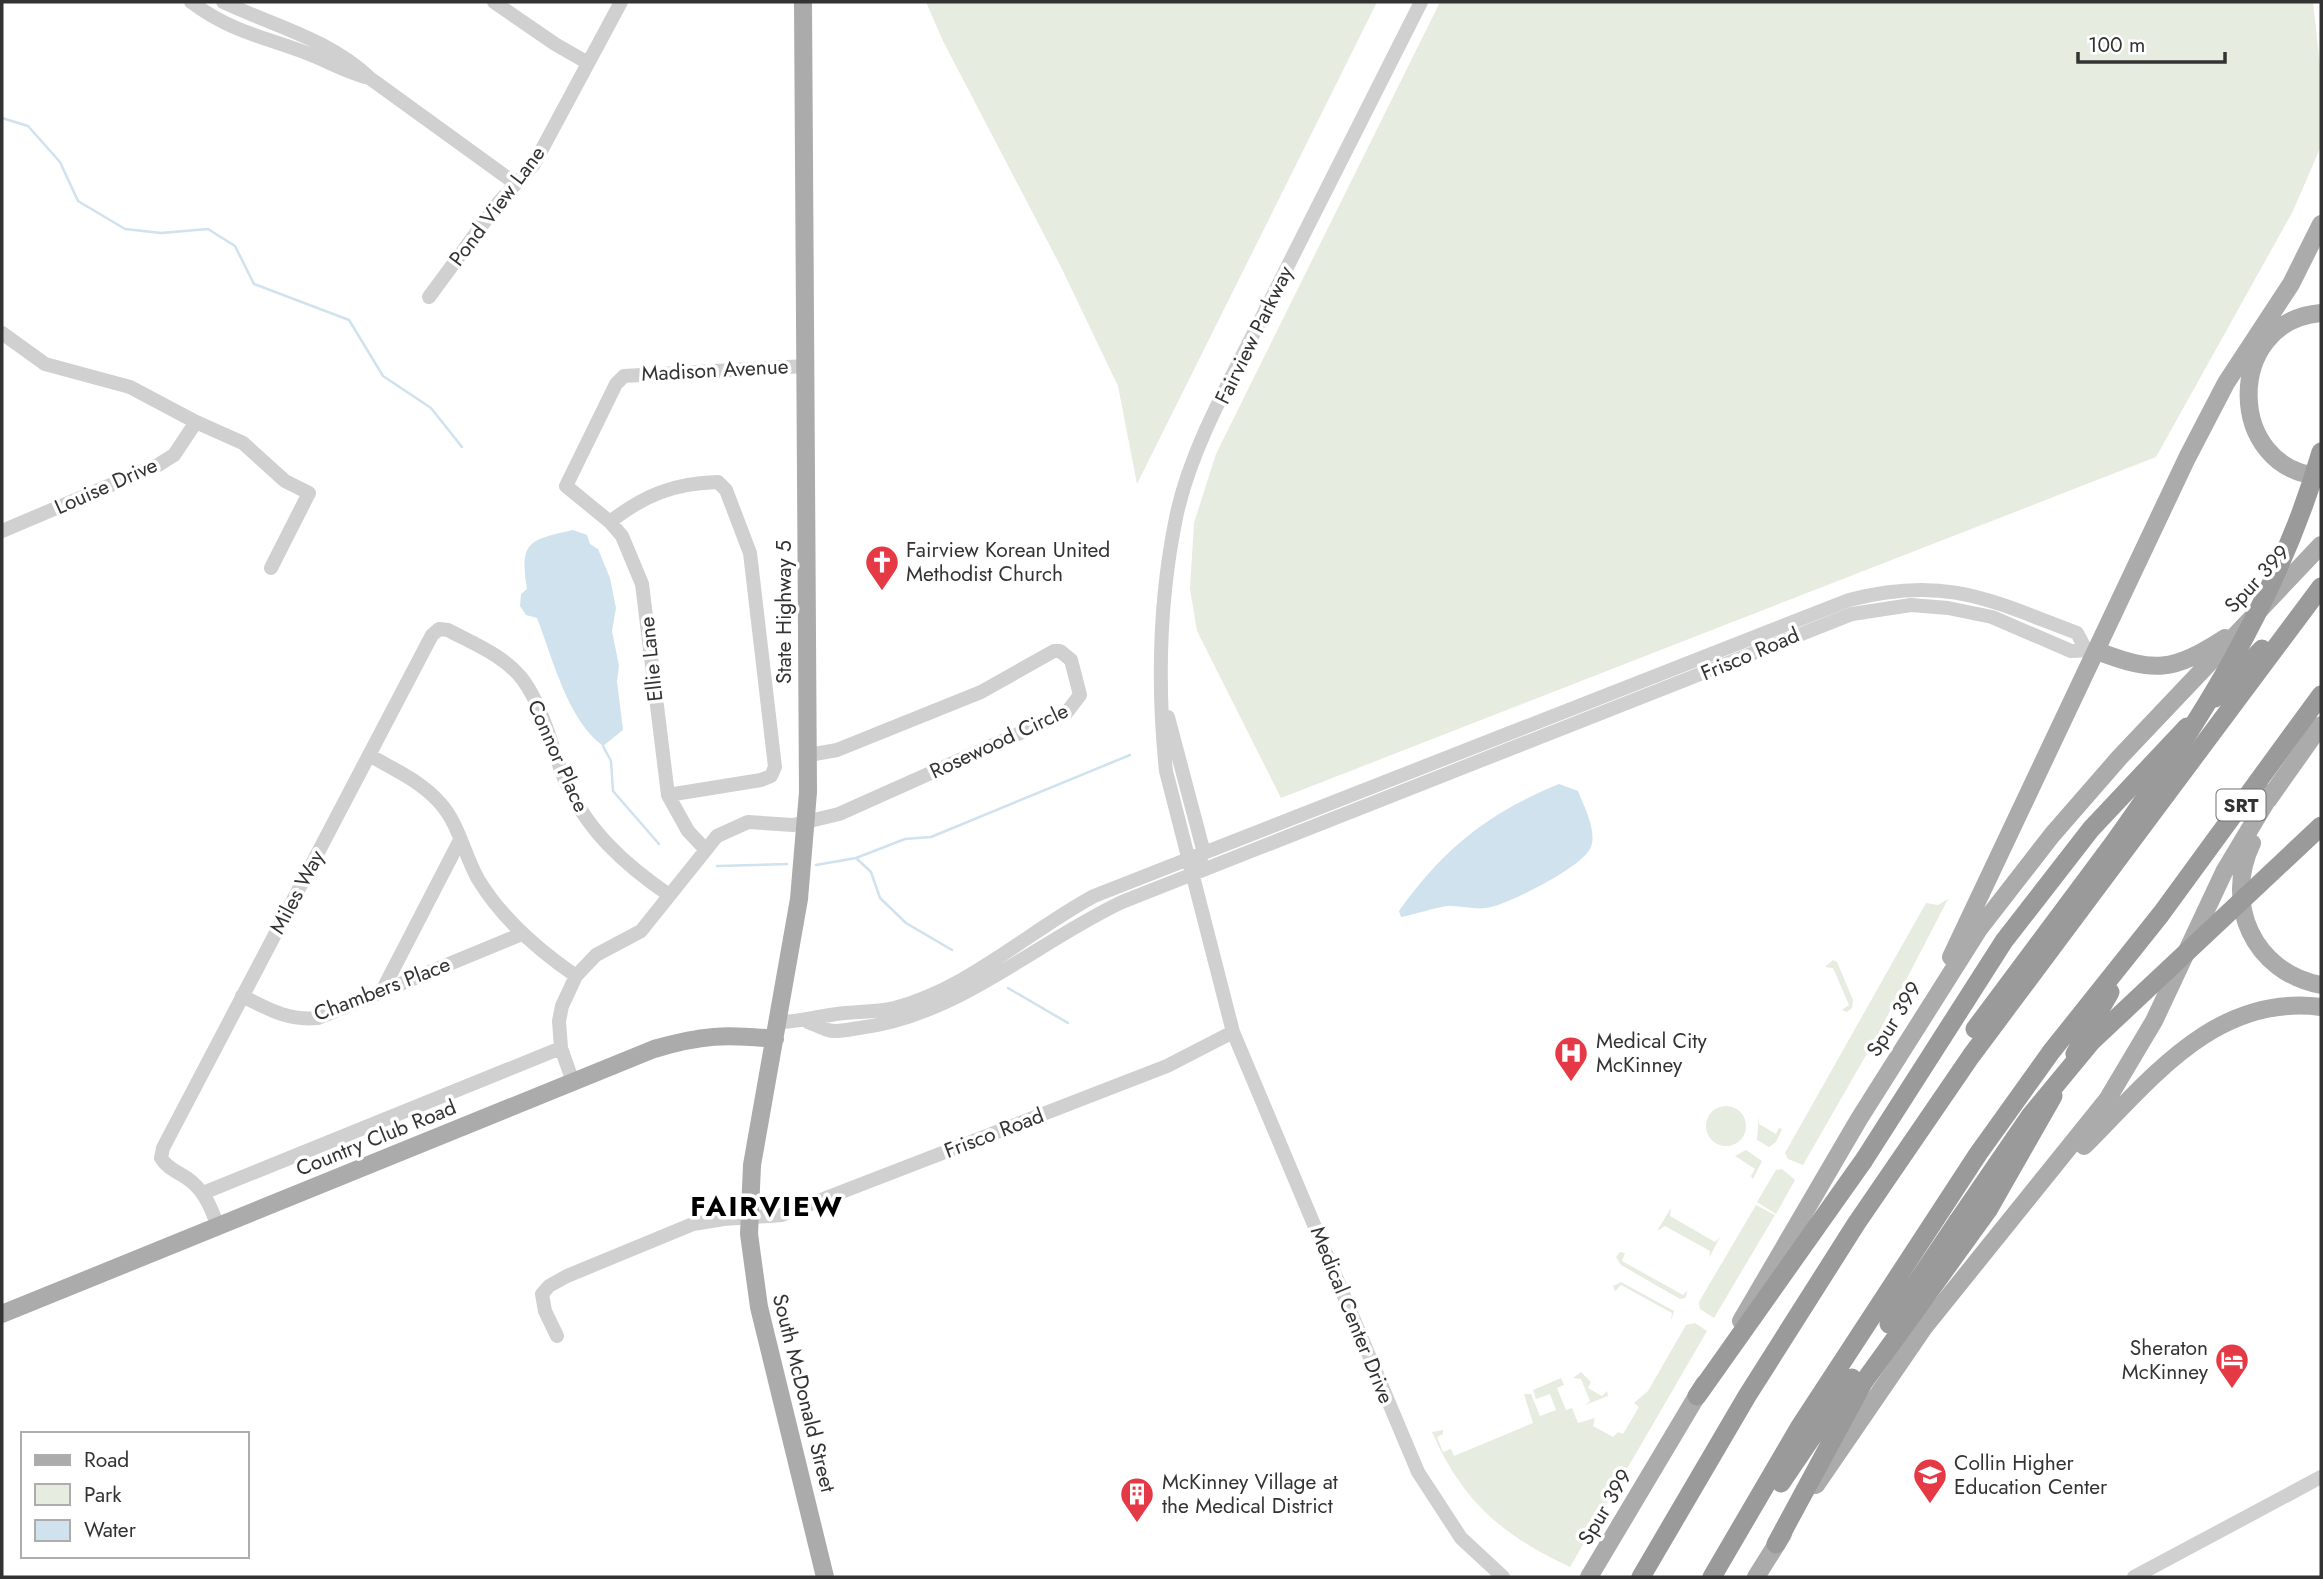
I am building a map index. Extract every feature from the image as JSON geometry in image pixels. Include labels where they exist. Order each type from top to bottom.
[{"type":"highway","points":[[1856,1224],[1882,1167],[1914,1118],[2003,989],[2110,848],[2185,743],[2218,689],[2278,569],[2321,452]]},
{"type":"highway","points":[[1641,1577],[1747,1396],[1856,1224],[1971,1056],[2315,594]]},
{"type":"highway","points":[[1697,1396],[1864,1160],[2004,941],[2042,889],[2131,785],[2315,594]]},
{"type":"highway","name":"SRT","points":[[1712,1577],[1799,1428],[1901,1268],[2018,1098],[2107,978],[2161,914],[2321,695]]},
{"type":"highway","points":[[1712,1577],[1740,1544],[2030,1116],[2092,1041],[2321,826]]},
{"type":"highway","points":[[1776,1544],[1863,1383],[1989,1210],[2100,1008],[2161,914]]},
{"type":"main road","name":"State Highway 5","points":[[749,1217],[752,1165],[799,899],[810,755],[803,2]]},
{"type":"main road","points":[[1923,1016],[2091,650],[2187,458],[2226,383],[2291,284],[2321,224]]},
{"type":"main road","points":[[2321,313],[2290,322],[2262,346],[2250,372],[2247,399],[2254,426],[2269,451],[2285,464],[2321,476]]},
{"type":"main road","name":"Spur 399","points":[[1589,1577],[1858,1119],[1979,929],[2052,835],[2119,758],[2321,545]]},
{"type":"main road","points":[[2091,650],[2134,665],[2171,665],[2190,659],[2246,625]]},
{"type":"main road","points":[[1756,1577],[1925,1326],[2093,1119],[2130,1065],[2224,872],[2272,792],[2321,725]]},
{"type":"main road","points":[[2272,792],[2243,861],[2239,881],[2240,906],[2248,927],[2267,956],[2296,978],[2321,985]]},
{"type":"main road","points":[[2029,1200],[2164,1067],[2213,1028],[2239,1015],[2265,1008],[2293,1004],[2321,1007]]},
{"type":"main road","name":"Country Club Road","points":[[2,1314],[653,1049],[699,1036],[776,1031]]},
{"type":"main road","name":"South McDonald Street","points":[[749,1217],[752,1274],[825,1577]]},
{"type":"main road","points":[[1608,1577],[1612,1540]]},
{"type":"street","points":[[191,2],[230,27],[314,56],[348,73],[371,79]]},
{"type":"street","points":[[223,2],[259,19],[309,37],[352,61],[371,79],[516,184]]},
{"type":"street","points":[[494,2],[588,63]]},
{"type":"street","name":"Pond View Lane","points":[[429,297],[534,164],[621,2]]},
{"type":"street","name":"Fairview Parkway","points":[[1233,1031],[1166,771],[1161,640],[1166,577],[1178,511],[1189,477],[1229,383],[1421,2]]},
{"type":"street","points":[[2,333],[46,364],[130,387],[243,443],[285,481],[309,493],[271,568]]},
{"type":"street","name":"Madison Avenue","points":[[566,486],[615,384],[624,376],[806,366]]},
{"type":"street","name":"Louise Drive","points":[[2,531],[158,465],[174,455],[196,422]]},
{"type":"street","points":[[610,522],[636,502],[667,488],[718,482],[726,490],[750,553],[775,767],[771,776],[761,780],[668,795]]},
{"type":"street","name":"Ellie Lane","points":[[566,486],[610,522],[635,560],[642,584],[668,795],[688,831],[705,849]]},
{"type":"street","name":"Frisco Road","points":[[1004,960],[1081,921],[1595,716],[1851,607],[1911,605],[1948,608],[1992,617],[2071,651],[2091,650]]},
{"type":"street","points":[[776,1031],[808,1022],[830,1031],[898,1022],[920,1015],[1004,960],[1054,918],[1094,896],[1588,700],[1851,607]]},
{"type":"street","name":"Miles Way","points":[[203,1192],[191,1180],[166,1166],[161,1158],[163,1148],[432,635],[439,629]]},
{"type":"street","name":"Connor Place","points":[[439,629],[448,630],[505,662],[522,679],[534,698],[564,780],[582,813],[600,838],[624,863],[669,895]]},
{"type":"street","name":"Rosewood Circle","points":[[806,824],[839,814],[1067,712],[1080,695],[1079,682],[1066,655],[1060,651],[1045,653],[981,692],[837,750],[810,755]]},
{"type":"street","name":"Fairview Parkway","points":[[1162,690],[1203,853]]},
{"type":"street","points":[[1588,700],[1595,716]]},
{"type":"street","points":[[369,755],[423,787],[452,820],[478,878],[522,934],[576,976]]},
{"type":"street","points":[[1363,790],[1369,806]]},
{"type":"street","points":[[573,1082],[561,1048],[559,1021],[562,1006],[576,976],[596,955],[641,931],[718,836],[748,822],[806,824]]},
{"type":"street","points":[[382,991],[460,840]]},
{"type":"street","points":[[1191,876],[1203,853]]},
{"type":"street","name":"Chambers Place","points":[[242,996],[285,1017],[299,1020],[318,1018],[522,934]]},
{"type":"street","name":"Frisco Road","points":[[557,1336],[545,1311],[542,1294],[549,1286],[693,1224],[782,1215],[1167,1066],[1233,1031]]},
{"type":"street","name":"Medical Center Drive","points":[[1233,1031],[1418,1472],[1461,1538],[1503,1577]]},
{"type":"street","points":[[218,1227],[203,1192],[561,1048]]},
{"type":"street","points":[[2134,1577],[2321,1477]]},
{"type":"street","points":[[2289,1495],[2321,1488]]},
{"type":"green space","points":[[926,2],[1377,2],[1137,484],[1118,386],[1062,269],[943,41]]},
{"type":"green space","points":[[1440,2],[2313,2],[2321,75],[2321,146],[2293,211],[2156,457],[1281,798],[1197,631],[1190,589],[1194,523],[1216,454]]},
{"type":"green space","points":[[1948,899],[1877,1036],[1803,1165],[1788,1159],[1785,1153],[1926,903],[1938,905]]},
{"type":"green space","points":[[1833,960],[1837,962],[1853,1000],[1852,1008],[1847,1012],[1842,1010],[1849,1005],[1833,968],[1825,967]]},
{"type":"green space","points":[[1726,1106],[1740,1112],[1746,1126],[1740,1140],[1726,1146],[1712,1140],[1706,1126],[1712,1112]]},
{"type":"green space","points":[[1759,1116],[1759,1124],[1776,1134],[1779,1128],[1782,1129],[1776,1142],[1769,1147],[1757,1140]]},
{"type":"green space","points":[[1746,1150],[1762,1161],[1753,1179],[1751,1176],[1755,1169],[1735,1156]]},
{"type":"green space","points":[[1782,1169],[1795,1180],[1776,1214],[1757,1202],[1776,1170]]},
{"type":"green space","points":[[1756,1205],[1775,1215],[1714,1318],[1700,1309],[1699,1302]]},
{"type":"green space","points":[[1671,1208],[1670,1216],[1715,1242],[1720,1237],[1709,1258],[1710,1251],[1665,1226],[1657,1231]]},
{"type":"green space","points":[[1620,1252],[1625,1253],[1622,1261],[1683,1295],[1688,1290],[1685,1298],[1680,1299],[1621,1265],[1616,1257]]},
{"type":"green space","points":[[1621,1282],[1674,1311],[1671,1321],[1672,1313],[1621,1285],[1615,1291],[1613,1286]]},
{"type":"green space","points":[[1695,1323],[1707,1331],[1570,1567],[1524,1543],[1487,1514],[1457,1478],[1432,1432],[1443,1430],[1443,1434],[1437,1437],[1443,1452],[1451,1449],[1454,1456],[1533,1423],[1524,1394],[1531,1394],[1540,1416],[1556,1410],[1550,1394],[1536,1399],[1533,1390],[1561,1378],[1564,1385],[1557,1388],[1566,1410],[1572,1408],[1578,1423],[1595,1418],[1593,1426],[1613,1437],[1618,1432],[1623,1434],[1639,1407],[1634,1403],[1648,1391],[1686,1325]]},
{"type":"green space","points":[[1581,1372],[1591,1382],[1588,1388],[1602,1396],[1607,1391],[1608,1396],[1585,1405],[1590,1401],[1581,1379],[1573,1378]]},
{"type":"water","points":[[573,530],[587,535],[590,544],[598,549],[610,578],[616,608],[612,631],[619,666],[617,681],[623,730],[603,746],[580,720],[562,687],[537,618],[526,615],[520,606],[521,594],[527,589],[525,561],[530,545],[537,540]]},
{"type":"water","points":[[1559,784],[1578,791],[1591,826],[1591,847],[1575,864],[1530,891],[1491,907],[1448,906],[1401,917],[1399,911],[1416,889],[1450,851],[1469,835],[1510,807]]},
{"type":"waterway","points":[[2,118],[28,126],[60,162],[78,201],[125,229],[161,233],[208,229],[235,246],[254,284],[349,320],[383,376],[431,408],[462,447]]},
{"type":"waterway","points":[[603,746],[611,761],[613,791],[659,844]]},
{"type":"waterway","points":[[856,858],[905,839],[931,837],[1130,755]]},
{"type":"waterway","points":[[816,865],[856,858],[871,872],[880,898],[906,923],[952,950]]},
{"type":"waterway","points":[[717,866],[787,864]]},
{"type":"waterway","points":[[1008,988],[1068,1023]]},
{"type":"place","name":"Fairview Korean United Methodist Church","points":[[882,592]]},
{"type":"place","name":"Medical City McKinney","points":[[1571,1083]]},
{"type":"place","name":"Sheraton McKinney","points":[[2232,1390]]},
{"type":"place","name":"Collin Higher Education Center","points":[[1930,1505]]},
{"type":"place","name":"McKinney Village at the Medical District","points":[[1137,1524]]},
{"type":"district","name":"FAIRVIEW","points":[[767,1206]]}]
